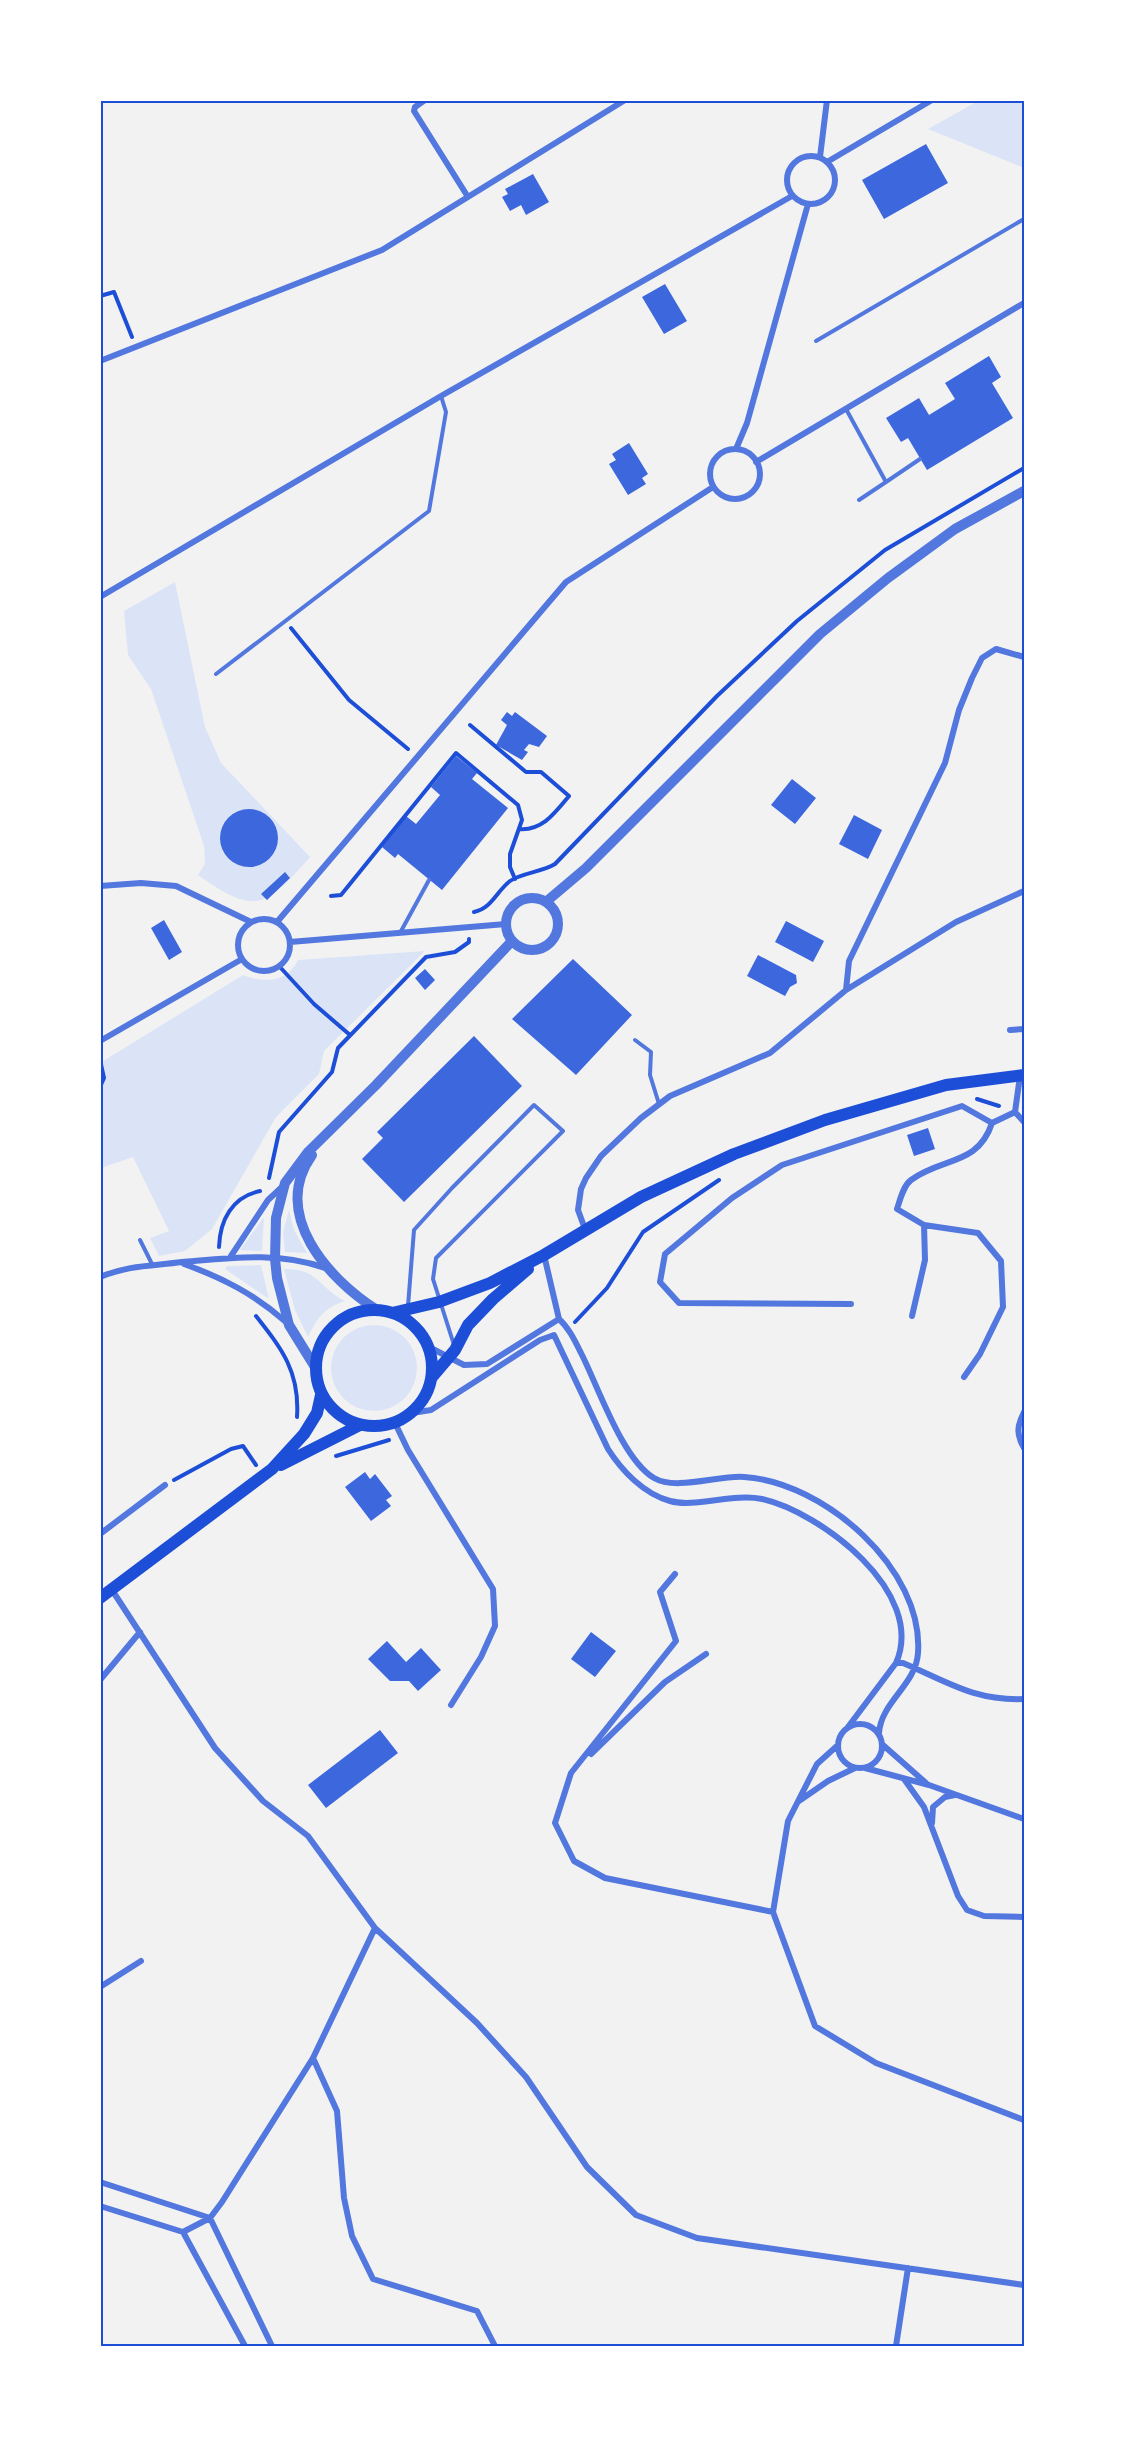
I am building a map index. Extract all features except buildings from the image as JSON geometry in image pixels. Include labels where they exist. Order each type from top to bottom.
[{"type":"main road","points":[[321,1395],[337,1414],[360,1425],[383,1426],[395,1423],[412,1413],[425,1396],[432,1377],[452,1354],[468,1325],[493,1299],[544,1256],[641,1197],[734,1154],[825,1120],[946,1085],[1022,1076]]},
{"type":"main road","points":[[100,1598],[268,1472],[304,1434],[317,1413],[321,1395],[315,1367],[321,1344],[334,1325],[354,1314],[377,1310],[392,1312],[439,1302],[490,1282],[544,1256]]},
{"type":"main road","points":[[392,1312],[408,1320],[420,1332],[429,1347],[432,1377]]},
{"type":"main road","points":[[268,1472],[360,1425]]},
{"type":"street","points":[[425,100],[415,107],[414,111],[468,197]]},
{"type":"street","points":[[100,361],[382,250],[625,100]]},
{"type":"street","points":[[820,157],[827,100]]},
{"type":"street","points":[[827,162],[932,100]]},
{"type":"street","points":[[803,157],[820,157],[827,162],[834,173],[832,192],[827,198],[808,204],[792,196],[787,183],[791,167],[803,157]]},
{"type":"street","points":[[100,597],[441,396],[792,196]]},
{"type":"street","points":[[736,449],[747,423],[808,204]]},
{"type":"street","points":[[756,462],[1024,303]]},
{"type":"street","points":[[736,449],[750,455],[756,462],[759,478],[752,493],[740,499],[732,499],[718,493],[713,487],[710,472],[713,464],[726,452],[736,449]]},
{"type":"street","points":[[277,922],[567,582],[713,487]]},
{"type":"street","points":[[547,902],[586,868],[820,634],[955,529],[1024,491]]},
{"type":"street","points":[[846,990],[849,961],[945,763],[959,710],[982,658],[996,649],[1024,657]]},
{"type":"street","points":[[100,886],[141,883],[176,886],[251,922]]},
{"type":"street","points":[[585,1229],[578,1210],[581,1189],[586,1178],[602,1156],[659,1104],[670,1096],[770,1053],[846,990],[956,922],[1024,891]]},
{"type":"street","points":[[534,897],[547,902],[555,910],[559,920],[554,940],[547,946],[532,950],[521,948],[512,941],[506,924],[510,909],[516,902],[534,897]]},
{"type":"street","points":[[260,919],[277,922],[285,929],[290,942],[287,958],[279,966],[265,971],[256,970],[242,959],[238,940],[241,932],[251,922],[260,919]]},
{"type":"street","points":[[290,942],[506,924]]},
{"type":"street","points":[[231,1256],[268,1200],[285,1184],[297,1164],[512,941]]},
{"type":"street","points":[[100,1041],[242,959]]},
{"type":"street","points":[[1010,1030],[1024,1029]]},
{"type":"street","points":[[1015,1112],[1022,1076]]},
{"type":"street","points":[[851,1304],[679,1303],[660,1282],[665,1254],[732,1198],[782,1165],[962,1106],[992,1123]]},
{"type":"street","points":[[1015,1112],[1024,1122]]},
{"type":"street","points":[[964,1377],[980,1354],[1003,1307],[1001,1261],[978,1233],[924,1225],[897,1209],[900,1197],[910,1181],[975,1151],[986,1139],[992,1123],[1015,1112]]},
{"type":"street","points":[[324,1138],[304,1166],[298,1197],[303,1228],[326,1268],[377,1310]]},
{"type":"street","points":[[285,1184],[276,1218],[275,1259],[280,1293],[289,1325],[315,1367]]},
{"type":"street","points":[[912,1316],[925,1260],[924,1225]]},
{"type":"street","points":[[100,1277],[142,1264],[180,1263],[231,1256],[299,1260],[326,1268]]},
{"type":"street","points":[[544,1256],[559,1319],[565,1324],[577,1345],[624,1444],[654,1478],[670,1482],[744,1477],[779,1484],[830,1508],[866,1539],[899,1578],[913,1611],[918,1655],[915,1668],[883,1713],[879,1733],[883,1745],[929,1785]]},
{"type":"street","points":[[180,1263],[220,1277],[250,1293],[289,1325]]},
{"type":"street","points":[[429,1347],[452,1354],[464,1365],[487,1364],[559,1319]]},
{"type":"street","points":[[412,1413],[431,1410],[549,1335],[557,1338],[608,1449],[618,1465],[643,1486],[672,1502],[722,1498],[761,1499],[804,1514],[830,1529],[878,1578],[897,1613],[901,1646],[896,1663],[839,1738],[840,1756],[855,1768]]},
{"type":"street","points":[[1024,1412],[1019,1422],[1017,1436],[1024,1448]]},
{"type":"street","points":[[395,1423],[408,1450],[493,1588],[495,1626],[481,1657],[451,1705]]},
{"type":"street","points":[[100,1534],[165,1485]]},
{"type":"street","points":[[675,1574],[660,1592],[676,1641],[571,1773],[555,1823],[574,1861],[605,1878],[773,1912]]},
{"type":"street","points":[[112,1590],[215,1748],[263,1801],[308,1836],[375,1928],[491,2038],[526,2077],[587,2167],[636,2216],[697,2238],[1024,2285]]},
{"type":"street","points":[[100,1680],[140,1632]]},
{"type":"street","points":[[571,1773],[665,1682],[706,1653]]},
{"type":"street","points":[[896,1663],[915,1668],[978,1696],[999,1700],[1024,1699]]},
{"type":"street","points":[[848,1727],[868,1725],[879,1733]]},
{"type":"street","points":[[838,1744],[817,1764],[783,1839],[773,1912],[815,2025],[876,2063],[1024,2120]]},
{"type":"street","points":[[865,1768],[876,1762],[883,1745]]},
{"type":"street","points":[[799,1801],[828,1781],[855,1768],[865,1768],[929,1785],[1024,1819]]},
{"type":"street","points":[[903,1779],[924,1807],[958,1896],[968,1910],[984,1916],[1024,1917]]},
{"type":"street","points":[[932,1827],[933,1807],[945,1797],[955,1795]]},
{"type":"street","points":[[183,2232],[210,2218],[222,2202],[313,2058],[375,1928]]},
{"type":"street","points":[[100,1988],[141,1961]]},
{"type":"street","points":[[313,2058],[337,2111],[344,2198],[352,2236],[373,2279],[477,2311],[495,2346]]},
{"type":"street","points":[[100,2182],[210,2218],[272,2346]]},
{"type":"street","points":[[100,2206],[183,2232],[244,2346]]},
{"type":"street","points":[[896,2346],[908,2268]]},
{"type":"lane","points":[[816,341],[1024,219]]},
{"type":"lane","points":[[216,674],[429,511],[446,412],[441,396]]},
{"type":"lane","points":[[846,410],[886,482]]},
{"type":"lane","points":[[859,500],[920,459]]},
{"type":"lane","points":[[400,934],[429,880]]},
{"type":"lane","points":[[635,1040],[651,1052],[650,1075],[659,1104]]},
{"type":"lane","points":[[407,1309],[414,1230],[534,1105],[563,1131],[436,1258],[433,1279],[452,1354],[464,1365]]},
{"type":"lane","points":[[140,1240],[152,1264]]},
{"type":"path","points":[[100,296],[114,292],[136,347]]},
{"type":"path","points":[[286,621],[349,700],[417,758]]},
{"type":"path","points":[[470,725],[526,772],[541,772],[569,796],[550,819],[530,830],[519,829]]},
{"type":"path","points":[[331,896],[341,895],[456,753],[518,805],[522,820],[510,854],[510,867],[515,879]]},
{"type":"path","points":[[219,1243],[220,1227],[240,1197],[260,1191],[268,1179],[273,1169],[279,1131],[332,1072],[338,1048],[426,957],[455,952],[469,942],[467,914],[485,910],[510,880],[542,872],[555,864]]},
{"type":"path","points":[[279,966],[314,1004],[350,1035]]},
{"type":"path","points":[[100,1060],[104,1078],[100,1087]]},
{"type":"path","points":[[254,1313],[283,1350],[298,1394],[297,1418]]},
{"type":"path","points":[[332,1457],[382,1443]]},
{"type":"path","points":[[165,1485],[206,1461],[243,1446],[268,1472]]},
{"type":"shaded area","points":[[978,101],[1024,101],[1024,168],[928,129]]},
{"type":"shaded area","points":[[175,582],[205,727],[221,763],[310,857],[282,887],[270,896],[259,900],[247,901],[234,897],[198,875],[205,864],[204,846],[151,689],[128,655],[124,611]]},
{"type":"shaded area","points":[[425,951],[324,1051],[319,1074],[276,1117],[212,1229],[185,1251],[159,1256],[150,1238],[169,1231],[133,1157],[101,1168],[100,1063],[243,975],[267,980],[275,979],[288,973],[298,960]]},
{"type":"shaded area","points":[[289,1210],[294,1230],[307,1253],[285,1252],[283,1232]]},
{"type":"shaded area","points":[[264,1217],[262,1251],[240,1250]]},
{"type":"shaded area","points":[[261,1265],[269,1299],[225,1269],[227,1266]]},
{"type":"shaded area","points":[[284,1269],[311,1275],[345,1301],[332,1306],[322,1314],[308,1337],[295,1310]]},
{"type":"shaded area","points":[[374,1325],[391,1328],[405,1337],[414,1351],[417,1368],[414,1385],[405,1399],[391,1408],[374,1411],[357,1408],[343,1399],[334,1385],[331,1368],[334,1351],[343,1337],[357,1328]]}]
